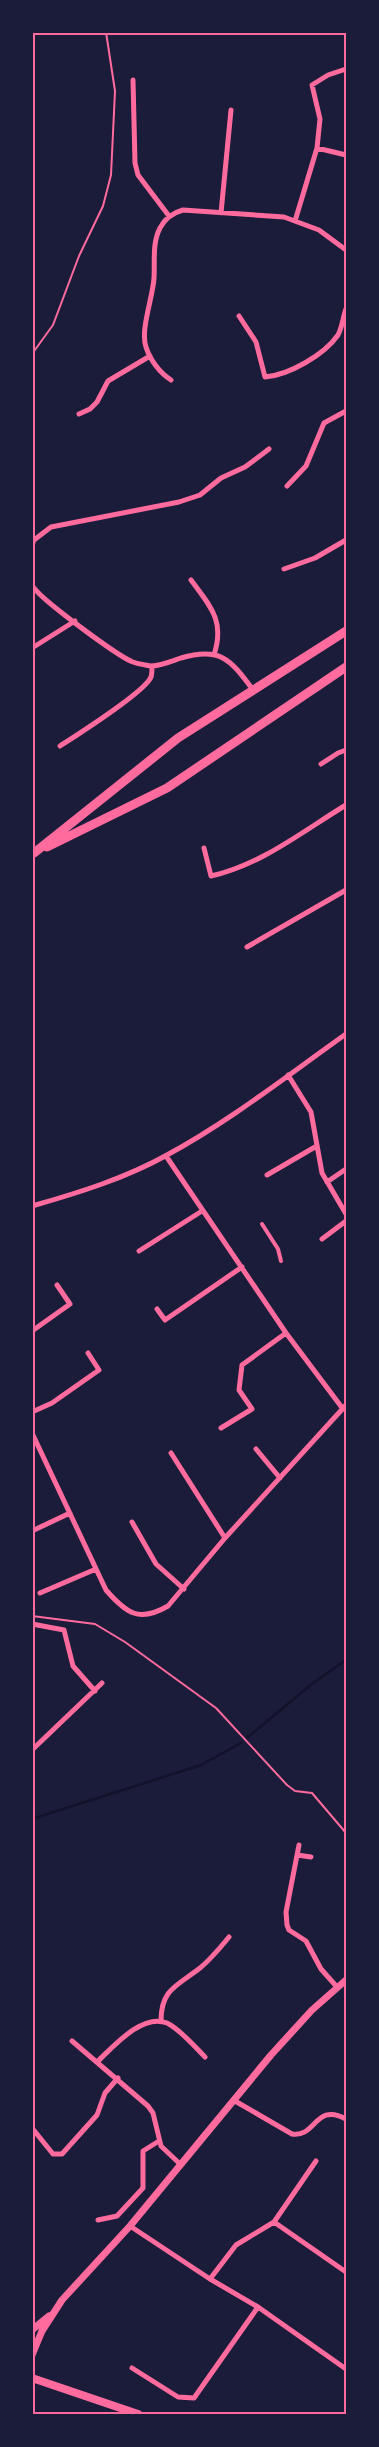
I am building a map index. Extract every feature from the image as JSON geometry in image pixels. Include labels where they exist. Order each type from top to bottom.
[{"type":"highway","points":[[33,853],[178,738],[346,631]]},
{"type":"highway","points":[[33,853],[167,788],[346,667]]},
{"type":"main road","points":[[32,2378],[138,2414]]},
{"type":"street","points":[[295,221],[317,148],[320,119],[312,85],[328,75],[346,69]]},
{"type":"street","points":[[133,80],[135,163],[138,176],[169,216]]},
{"type":"street","points":[[221,214],[231,110]]},
{"type":"street","points":[[317,148],[346,155]]},
{"type":"street","points":[[171,380],[162,374],[150,356],[144,337],[154,279],[155,252],[159,229],[169,216],[183,210],[284,217],[319,230],[346,250]]},
{"type":"street","points":[[239,316],[256,342],[265,376],[276,376],[296,368],[318,353],[338,335],[346,309]]},
{"type":"street","points":[[79,414],[90,409],[97,402],[108,381],[150,356]]},
{"type":"street","points":[[287,486],[306,466],[324,424],[346,410]]},
{"type":"street","points":[[33,541],[51,527],[180,502],[200,495],[221,478],[245,467],[269,448]]},
{"type":"street","points":[[284,569],[315,558],[346,540]]},
{"type":"street","points":[[191,580],[216,614],[219,634],[214,655]]},
{"type":"street","points":[[32,585],[34,590],[55,608],[132,662],[152,666],[195,654],[214,655],[233,664],[254,691]]},
{"type":"street","points":[[32,648],[75,621]]},
{"type":"street","points":[[60,746],[104,718],[145,685],[151,678],[152,666]]},
{"type":"street","points":[[321,764],[346,750]]},
{"type":"street","points":[[204,848],[211,876],[230,872],[252,863],[346,804]]},
{"type":"street","points":[[247,948],[346,890]]},
{"type":"street","points":[[32,1206],[91,1188],[166,1156],[210,1129],[346,1034]]},
{"type":"street","points":[[288,1075],[311,1112],[314,1125],[315,1147],[322,1173],[346,1214]]},
{"type":"street","points":[[268,1174],[315,1147]]},
{"type":"street","points":[[32,1433],[106,1590],[126,1610],[133,1614],[142,1615],[156,1613],[168,1606],[225,1538],[345,1407],[286,1333],[166,1156]]},
{"type":"street","points":[[327,1182],[346,1169]]},
{"type":"street","points":[[139,1251],[202,1211]]},
{"type":"street","points":[[322,1239],[346,1221]]},
{"type":"street","points":[[262,1224],[278,1249],[281,1261]]},
{"type":"street","points":[[157,1309],[165,1320],[242,1267]]},
{"type":"street","points":[[32,1331],[70,1304],[58,1285]]},
{"type":"street","points":[[221,1428],[252,1409],[239,1390],[242,1364],[286,1333]]},
{"type":"street","points":[[32,1412],[52,1403],[99,1370],[88,1353]]},
{"type":"street","points":[[256,1449],[280,1478]]},
{"type":"street","points":[[171,1453],[225,1538]]},
{"type":"street","points":[[32,1531],[70,1513]]},
{"type":"street","points":[[132,1522],[156,1564],[184,1589]]},
{"type":"street","points":[[40,1593],[96,1569]]},
{"type":"street","points":[[32,1624],[64,1630],[67,1635],[68,1655],[73,1666],[95,1691]]},
{"type":"street","points":[[34,1747],[102,1683]]},
{"type":"street","points":[[298,1845],[286,1912],[287,1925],[289,1930],[306,1941],[320,1969],[337,1987]]},
{"type":"street","points":[[297,1855],[311,1857]]},
{"type":"street","points":[[161,2022],[161,2009],[168,1992],[214,1954],[229,1937]]},
{"type":"street","points":[[32,2355],[51,2315],[62,2300],[130,2226],[271,2055],[312,2010],[346,1980]]},
{"type":"street","points":[[97,2062],[137,2027],[161,2022],[168,2024],[180,2033],[205,2057]]},
{"type":"street","points":[[72,2041],[118,2078],[148,2106],[153,2113],[159,2141],[181,2165]]},
{"type":"street","points":[[32,2128],[53,2154],[62,2154],[97,2115],[105,2093],[118,2078]]},
{"type":"street","points":[[235,2101],[292,2134],[303,2133],[321,2117],[328,2114],[338,2114],[346,2119]]},
{"type":"street","points":[[98,2220],[118,2216],[143,2188],[143,2151],[159,2141]]},
{"type":"street","points":[[210,2279],[236,2245],[274,2222],[316,2161]]},
{"type":"street","points":[[274,2222],[345,2271],[346,2264]]},
{"type":"street","points":[[130,2226],[210,2279],[258,2307],[346,2369]]},
{"type":"street","points":[[132,2368],[178,2397],[194,2398],[258,2307]]},
{"type":"street","points":[[32,2330],[51,2315]]},
{"type":"path","points":[[32,354],[53,325],[80,256],[103,206],[111,175],[114,91],[106,32]]},
{"type":"path","points":[[32,1616],[95,1624],[125,1642],[216,1708],[287,1785],[295,1791],[312,1793],[346,1833]]},
{"type":"waterway","points":[[248,1737],[313,1683],[346,1660]]},
{"type":"waterway","points":[[32,1819],[201,1765],[241,1743]]}]
